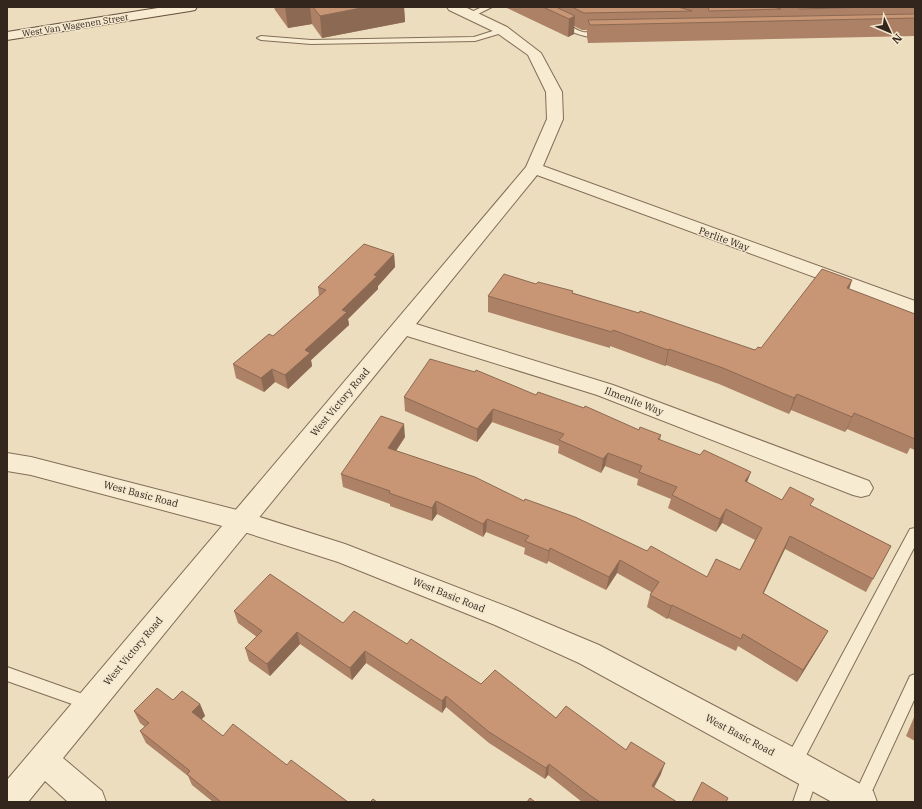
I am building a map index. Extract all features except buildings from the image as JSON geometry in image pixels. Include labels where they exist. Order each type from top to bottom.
[{"type":"street","name":"West Van Wagenen Street","points":[[7,36],[190,7]]},
{"type":"street","name":"West Victory Road","points":[[8,802],[534,168],[555,118],[554,92],[534,54],[471,9]]},
{"type":"street","name":"Perlite Way","points":[[534,168],[915,308]]},
{"type":"street","name":"Ilmenite Way","points":[[402,327],[605,390],[861,488]]},
{"type":"street","name":"West Basic Road","points":[[7,462],[31,466],[241,521],[345,554],[504,617],[589,654],[802,768],[860,801]]},
{"type":"street","points":[[43,760],[91,802]]},
{"type":"lane","points":[[554,21],[581,34],[612,34]]},
{"type":"lane","points":[[261,38],[311,42],[475,39],[502,30]]},
{"type":"lane","points":[[801,802],[802,768],[915,533]]},
{"type":"lane","points":[[7,674],[89,704]]},
{"type":"lane","points":[[860,801],[915,681]]}]
